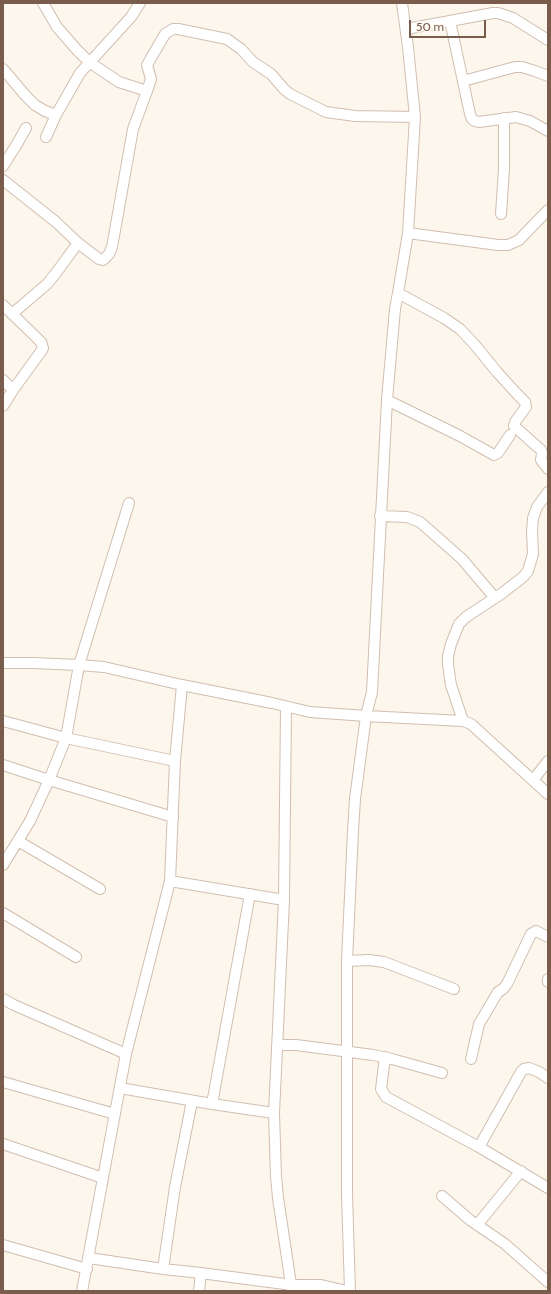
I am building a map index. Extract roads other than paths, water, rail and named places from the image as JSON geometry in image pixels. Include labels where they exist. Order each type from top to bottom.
[{"type":"street","points":[[43,3],[61,32],[76,50],[89,62],[119,82],[147,91]]},
{"type":"street","points":[[46,137],[74,82],[89,62],[131,17],[140,3]]},
{"type":"street","points":[[89,1258],[162,1269],[201,1273],[292,1288],[316,1285],[348,1291],[347,961],[354,815],[366,716],[371,701],[372,692],[387,400],[394,309],[408,233],[415,117],[402,3]]},
{"type":"street","points":[[406,29],[492,12],[513,18],[548,40]]},
{"type":"street","points":[[450,21],[472,119],[480,122],[504,118],[524,118],[548,131]]},
{"type":"street","points":[[3,180],[56,222],[78,243],[99,259],[103,260],[109,254],[112,246],[133,129],[151,79],[147,65],[165,34],[174,29],[227,39],[241,49],[253,62],[271,74],[290,94],[326,112],[369,117],[415,117]]},
{"type":"street","points":[[463,81],[515,67],[535,70],[548,76]]},
{"type":"street","points":[[3,69],[35,105],[56,115]]},
{"type":"street","points":[[501,214],[504,168],[504,118]]},
{"type":"street","points":[[3,166],[26,128]]},
{"type":"street","points":[[408,233],[508,245],[519,240],[548,210]]},
{"type":"street","points":[[12,314],[47,284],[78,243]]},
{"type":"street","points":[[398,293],[444,318],[460,329],[476,345],[502,378],[525,402],[526,407],[515,422],[514,426],[541,450],[541,460],[548,469]]},
{"type":"street","points":[[3,305],[41,342],[43,348],[3,406]]},
{"type":"street","points":[[3,380],[13,390]]},
{"type":"street","points":[[387,400],[460,436],[494,455],[498,453],[510,435]]},
{"type":"street","points":[[464,721],[451,685],[448,664],[450,644],[459,624],[466,617],[518,582],[528,571],[533,554],[533,518],[537,508],[548,492]]},
{"type":"street","points":[[3,865],[30,821],[66,738],[80,665],[129,503]]},
{"type":"street","points":[[380,516],[407,518],[420,522],[462,559],[495,598]]},
{"type":"street","points":[[3,663],[104,667],[182,685],[324,714],[464,721],[471,724],[548,794]]},
{"type":"street","points":[[82,1291],[126,1054],[170,881],[175,761],[182,685]]},
{"type":"street","points":[[286,707],[284,900],[274,1113],[278,1198],[292,1288]]},
{"type":"street","points":[[3,721],[66,738],[175,761]]},
{"type":"street","points":[[533,780],[548,761]]},
{"type":"street","points":[[3,765],[173,817]]},
{"type":"street","points":[[18,841],[100,889]]},
{"type":"street","points":[[170,881],[284,900]]},
{"type":"street","points":[[212,1104],[250,894]]},
{"type":"street","points":[[3,913],[76,957]]},
{"type":"street","points":[[471,1059],[479,1024],[498,992],[507,984],[531,934],[536,931],[548,937]]},
{"type":"street","points":[[347,961],[369,960],[384,962],[454,989]]},
{"type":"street","points":[[3,998],[14,1005],[126,1054]]},
{"type":"street","points":[[277,1046],[296,1045],[385,1057],[442,1073]]},
{"type":"street","points":[[385,1057],[381,1089],[386,1098],[479,1147],[548,1188]]},
{"type":"street","points":[[479,1147],[521,1072],[524,1069],[530,1068],[548,1078]]},
{"type":"street","points":[[3,1082],[64,1098],[114,1114]]},
{"type":"street","points":[[120,1088],[192,1101],[274,1113]]},
{"type":"street","points":[[162,1269],[175,1187],[192,1101]]},
{"type":"street","points":[[3,1144],[104,1178]]},
{"type":"street","points":[[477,1225],[521,1171]]},
{"type":"street","points":[[442,1196],[470,1220],[505,1244],[548,1282]]},
{"type":"street","points":[[3,1245],[87,1269]]},
{"type":"street","points":[[199,1291],[201,1273]]}]
